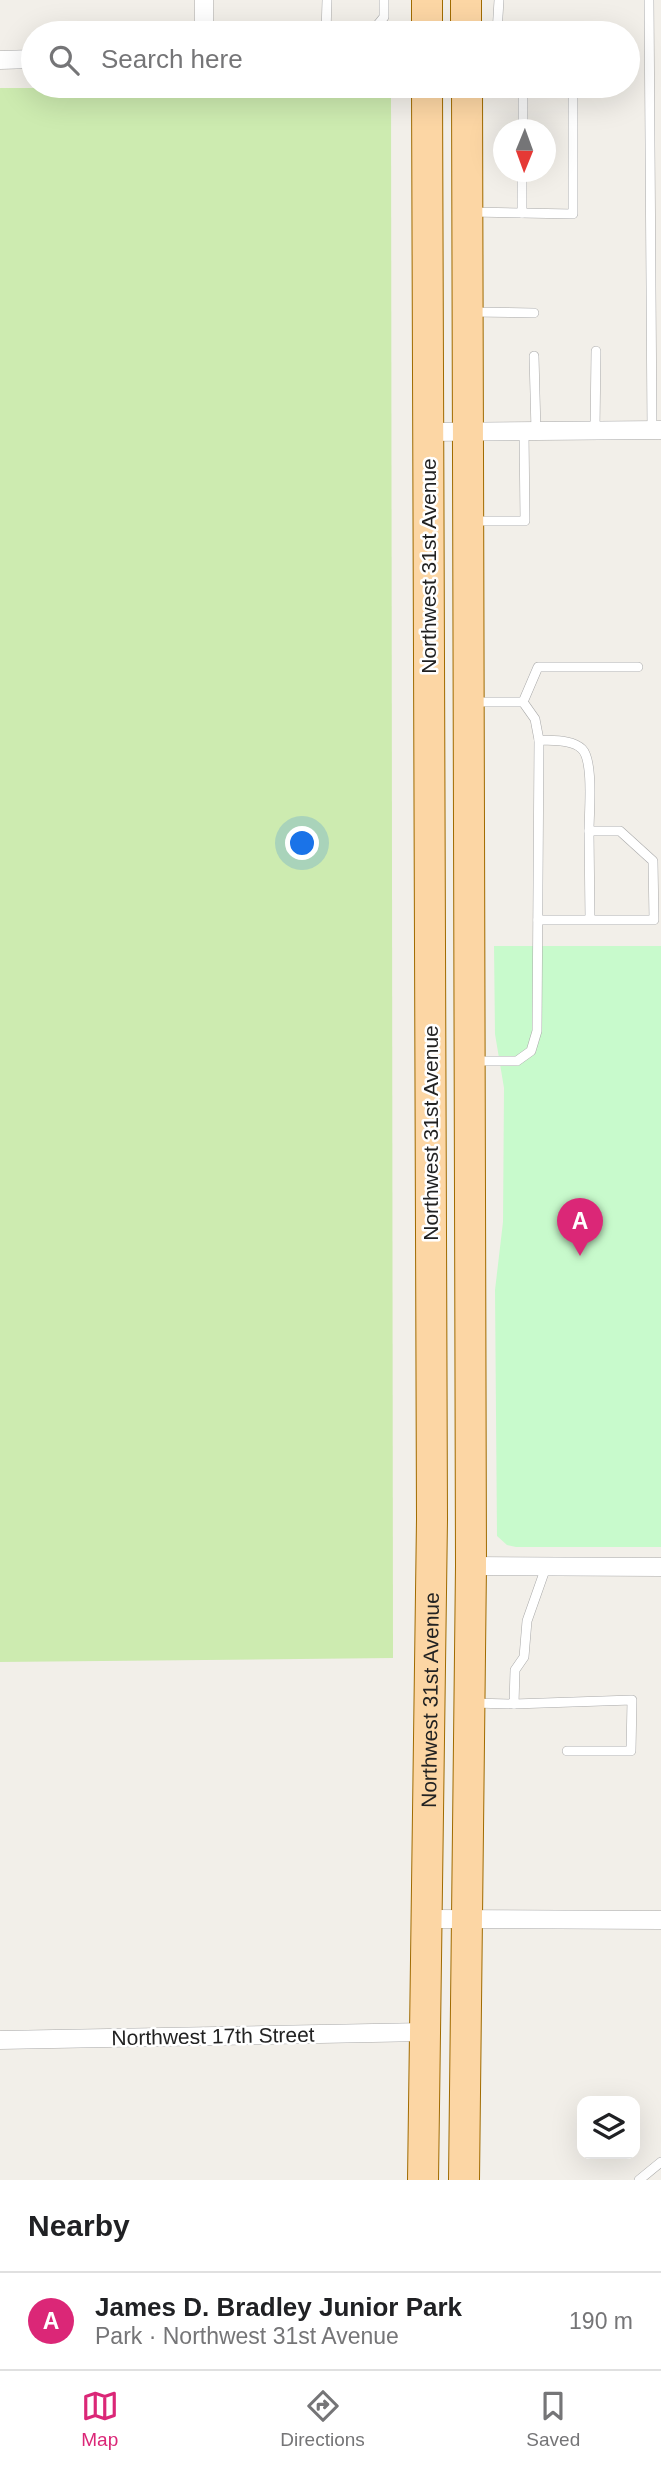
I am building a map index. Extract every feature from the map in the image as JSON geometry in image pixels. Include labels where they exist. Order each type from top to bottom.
[{"type":"main road","points":[[427,0],[427,21]]},
{"type":"main road","points":[[466,0],[467,21]]},
{"type":"main road","name":"Northwest 31st Avenue","points":[[423,2180],[432,1519],[427,98]]},
{"type":"main road","name":"Northwest 31st Avenue","points":[[464,2180],[471,1566],[467,98]]},
{"type":"main road","points":[[432,1519],[441,1543],[454,1557],[471,1566]]},
{"type":"street","points":[[204,0],[204,21]]},
{"type":"street","points":[[0,60],[21,59]]},
{"type":"street","points":[[428,432],[657,430]]},
{"type":"street","points":[[471,1566],[661,1567]]},
{"type":"street","points":[[428,1919],[661,1920]]},
{"type":"street","name":"Northwest 17th Street","points":[[0,2040],[425,2032]]},
{"type":"lane","points":[[326,21],[327,0]]},
{"type":"lane","points":[[381,21],[384,17],[384,0]]},
{"type":"lane","points":[[498,21],[499,0]]},
{"type":"lane","points":[[649,0],[657,430]]},
{"type":"lane","points":[[523,98],[523,119]]},
{"type":"lane","points":[[467,212],[573,215],[573,98]]},
{"type":"lane","points":[[522,182],[522,213]]},
{"type":"lane","points":[[467,312],[534,313]]},
{"type":"lane","points":[[595,430],[596,351]]},
{"type":"lane","points":[[467,521],[525,521],[534,356]]},
{"type":"lane","points":[[523,702],[538,667],[638,667]]},
{"type":"lane","points":[[468,702],[523,702]]},
{"type":"lane","points":[[470,1061],[517,1061],[531,1051],[537,1031],[539,740],[535,719],[523,702]]},
{"type":"lane","points":[[539,740],[563,741],[581,748],[589,760],[590,920]]},
{"type":"lane","points":[[538,920],[654,920],[653,860],[620,831],[589,831]]},
{"type":"lane","points":[[514,1704],[515,1670],[524,1657],[527,1620],[546,1567]]},
{"type":"lane","points":[[469,1703],[632,1700],[631,1751],[567,1751]]},
{"type":"lane","points":[[639,2180],[661,2162]]},
{"type":"green space","points":[[0,88],[21,88],[21,98],[391,98],[393,1658],[0,1662]]},
{"type":"green space","points":[[494,946],[661,946],[661,1547],[516,1547],[507,1545],[497,1536],[495,1290],[503,1222],[504,1088],[495,1034]]},
{"type":"place","name":"James D. Bradley Junior Park","points":[[580,1256]]}]
